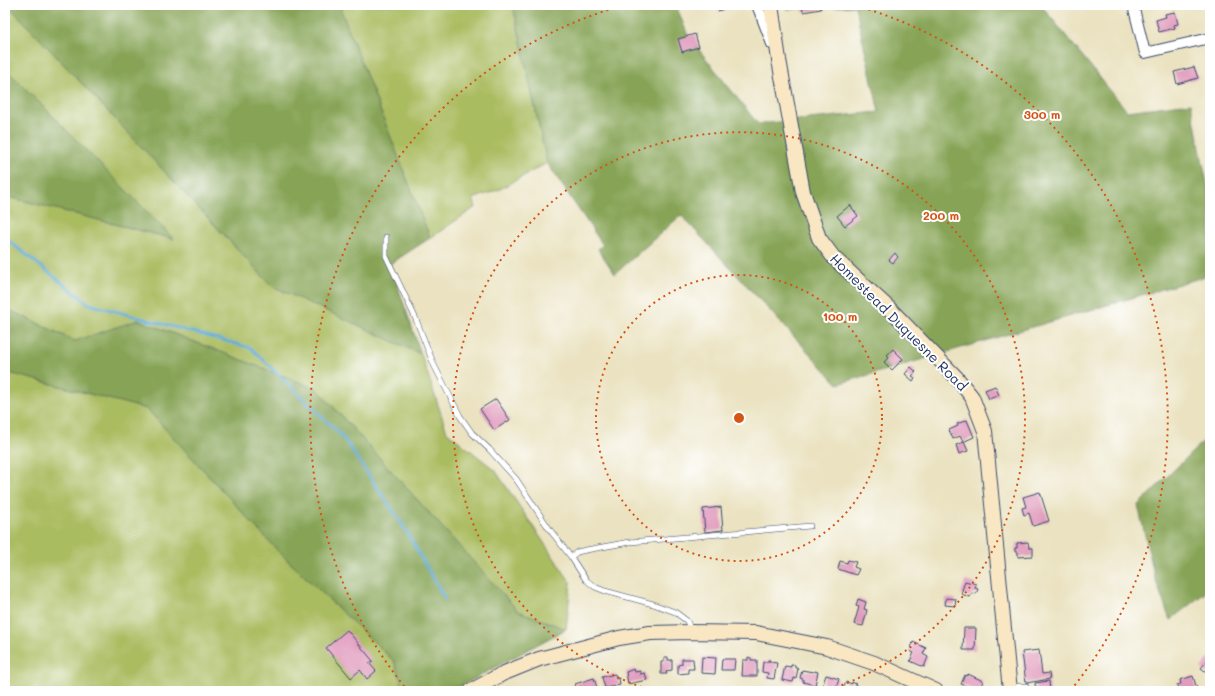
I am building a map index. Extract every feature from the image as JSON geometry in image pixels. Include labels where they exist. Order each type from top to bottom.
[{"type":"street","points":[[757,5],[779,60]]},
{"type":"street","name":"Homestead Duquesne Road","points":[[771,5],[779,60],[803,192],[819,238],[834,258],[893,312],[956,377],[972,397],[985,431],[1010,689]]},
{"type":"street","points":[[1133,5],[1145,53],[1210,38]]},
{"type":"street","points":[[471,691],[502,674],[539,659],[619,638],[650,633],[691,632],[756,634],[827,647],[874,663],[936,691]]},
{"type":"lane","points":[[386,237],[386,256],[415,317],[434,365],[460,416],[472,433],[489,449],[516,479],[586,580],[595,587],[605,591],[653,604],[675,612],[687,621],[691,632]]},
{"type":"lane","points":[[571,557],[577,552],[630,542],[810,526]]},
{"type":"lane","points":[[1010,689],[1026,686],[1027,691]]},
{"type":"green space","points":[[5,5],[8,5],[272,286],[421,354],[447,432],[495,470],[571,583],[566,629],[518,611],[317,389],[138,320],[75,341],[5,308],[5,196],[173,239],[5,68]]},
{"type":"green space","points":[[8,5],[339,5],[430,238],[390,264],[421,354],[272,286]]},
{"type":"green space","points":[[339,5],[513,5],[547,163],[500,189],[473,199],[476,207],[430,238]]},
{"type":"green space","points":[[513,5],[676,5],[688,36],[758,124],[879,112],[855,6],[786,9],[786,5],[1041,5],[1127,111],[1191,103],[1210,199],[1210,275],[838,384],[681,215],[615,274],[598,249],[603,245],[547,163]]},
{"type":"green space","points":[[5,68],[174,239],[5,196]]},
{"type":"green space","points":[[5,308],[75,341],[138,320],[317,389],[518,611],[566,629],[452,691],[404,691],[394,661],[278,551],[147,409],[10,373],[5,370]]},
{"type":"green space","points":[[5,370],[10,373],[147,409],[278,551],[394,661],[404,691],[5,691]]},
{"type":"green space","points":[[1210,435],[1210,589],[1170,620],[1155,578],[1138,505]]},
{"type":"building","points":[[717,5],[737,5],[718,11]]},
{"type":"building","points":[[802,5],[820,5],[821,9],[803,12]]},
{"type":"building","points":[[1175,12],[1178,24],[1174,25],[1175,28],[1159,32],[1156,20],[1166,17],[1165,14]]},
{"type":"building","points":[[695,34],[699,47],[682,52],[678,39]]},
{"type":"building","points":[[1194,67],[1198,78],[1177,84],[1174,72]]},
{"type":"building","points":[[850,205],[858,216],[845,226],[837,216]]},
{"type":"building","points":[[895,253],[898,257],[893,263],[889,260]]},
{"type":"building","points":[[893,349],[903,359],[892,370],[884,362],[889,357],[887,355]]},
{"type":"building","points":[[911,367],[916,372],[912,376],[915,378],[913,381],[905,374]]},
{"type":"building","points":[[995,386],[999,395],[989,399],[985,390]]},
{"type":"building","points":[[496,399],[510,420],[494,430],[480,409]]},
{"type":"building","points":[[967,420],[974,437],[963,442],[960,436],[953,439],[949,430],[958,426],[957,424]]},
{"type":"building","points":[[964,442],[968,451],[959,454],[956,445]]},
{"type":"building","points":[[1040,492],[1049,521],[1033,526],[1029,513],[1024,515],[1022,508],[1026,507],[1023,497]]},
{"type":"building","points":[[721,507],[723,530],[705,532],[703,509]]},
{"type":"building","points":[[1028,542],[1029,548],[1033,548],[1033,556],[1018,557],[1018,552],[1015,552],[1017,543]]},
{"type":"building","points":[[848,560],[856,562],[854,567],[859,569],[856,575],[838,569],[840,561],[847,563]]},
{"type":"building","points":[[965,581],[976,584],[975,588],[978,589],[976,594],[972,593],[970,597],[961,594]]},
{"type":"building","points":[[946,598],[956,599],[955,606],[945,605]]},
{"type":"building","points":[[858,599],[866,602],[864,609],[867,610],[863,626],[854,624],[859,607],[856,606]]},
{"type":"building","points":[[964,628],[976,628],[975,650],[963,650]]},
{"type":"building","points":[[347,630],[373,661],[369,663],[376,671],[367,679],[360,670],[351,678],[326,648]]},
{"type":"building","points":[[913,642],[926,648],[923,654],[928,657],[924,667],[910,661],[914,653],[910,651]]},
{"type":"building","points":[[1039,650],[1042,674],[1049,673],[1050,679],[1026,683],[1022,652]]},
{"type":"building","points":[[664,657],[668,657],[668,660],[672,660],[672,670],[666,671],[667,674],[661,674],[661,662],[664,662]]},
{"type":"building","points":[[702,657],[716,658],[715,674],[701,673]]},
{"type":"building","points":[[748,657],[751,658],[751,660],[757,660],[757,676],[742,676],[743,660],[748,660]]},
{"type":"building","points":[[1210,657],[1210,675],[1201,668]]},
{"type":"building","points":[[682,659],[693,659],[694,669],[688,669],[688,673],[678,674],[678,665],[682,664]]},
{"type":"building","points":[[722,659],[735,659],[734,670],[721,670]]},
{"type":"building","points":[[768,660],[770,660],[770,662],[777,663],[774,679],[767,678],[768,673],[762,672],[763,662],[768,662]]},
{"type":"building","points":[[791,665],[795,665],[795,668],[798,668],[796,679],[794,678],[793,682],[782,680],[785,666],[791,667]]},
{"type":"building","points":[[634,669],[635,672],[640,671],[640,674],[645,673],[647,680],[628,684],[626,672]]},
{"type":"building","points":[[802,670],[818,672],[815,685],[803,682],[803,679],[800,678]]},
{"type":"building","points":[[615,674],[616,679],[619,678],[620,685],[605,688],[602,677]]},
{"type":"building","points":[[968,674],[983,681],[979,691],[961,684],[965,675],[967,676]]},
{"type":"building","points":[[826,675],[839,679],[835,691],[821,690]]},
{"type":"building","points":[[1193,676],[1197,689],[1187,691],[1184,689],[1184,691],[1179,691],[1177,685],[1181,684],[1180,680]]},
{"type":"building","points":[[594,678],[598,691],[577,691],[575,684]]},
{"type":"building","points":[[1049,681],[1050,691],[1036,691],[1035,683]]},
{"type":"building","points":[[846,682],[852,684],[852,682],[860,687],[858,691],[842,691]]},
{"type":"waterway","points":[[5,238],[89,304],[251,348],[342,436],[402,524],[445,599]]}]
